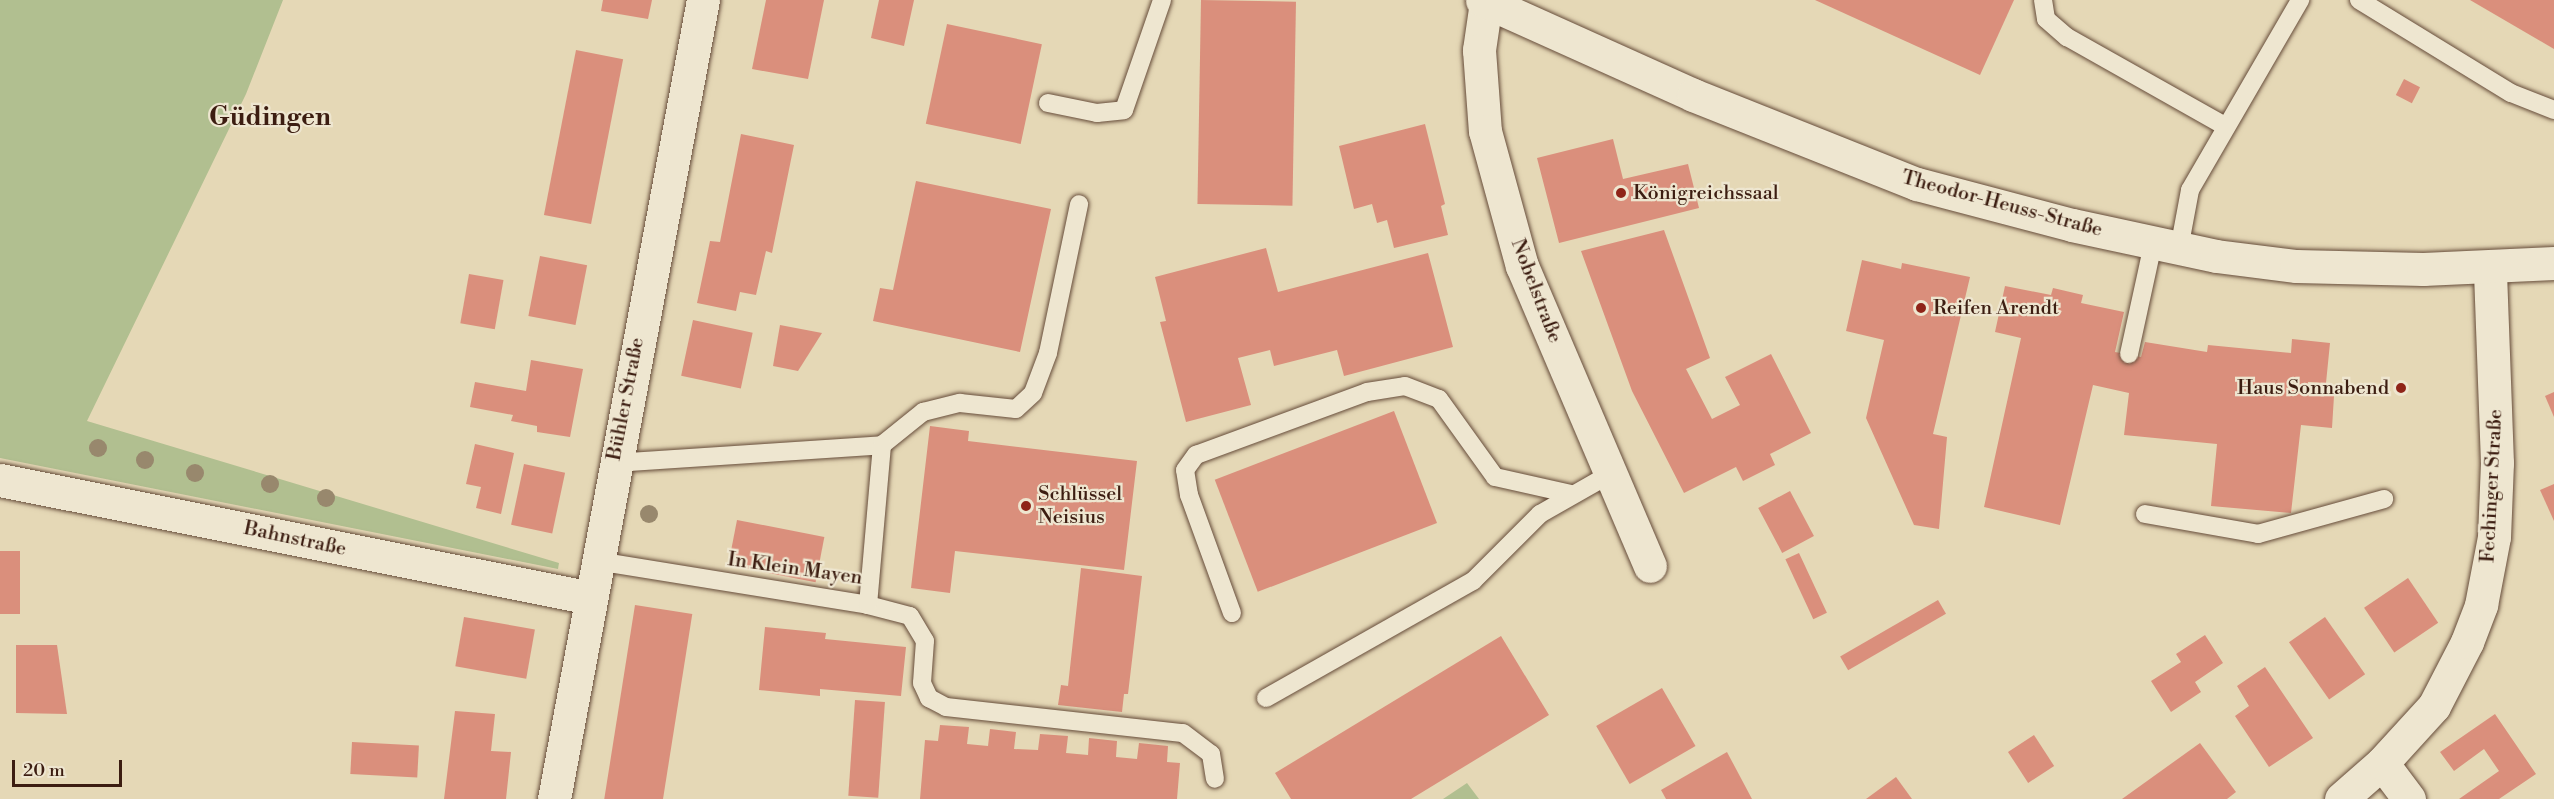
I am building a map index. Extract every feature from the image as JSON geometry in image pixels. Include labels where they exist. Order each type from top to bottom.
[{"type":"street","name":"Bühler Straße","points":[[554,799],[614,463],[703,0]]},
{"type":"street","name":"Theodor-Heuss-Straße","points":[[1485,1],[1693,94],[1917,184],[2166,247],[2334,268],[2490,268],[2554,263]]},
{"type":"street","name":"Nobelstraße","points":[[1485,1],[1479,50],[1485,130],[1522,266],[1650,566]]},
{"type":"street","name":"Fechinger Straße","points":[[2341,799],[2382,763],[2434,706],[2467,642],[2486,583],[2494,537],[2497,464],[2490,268]]},
{"type":"street","name":"Bahnstraße","points":[[0,480],[591,598]]},
{"type":"street","points":[[2382,763],[2409,799]]},
{"type":"lane","points":[[1048,103],[1097,113],[1124,110],[1162,0]]},
{"type":"lane","points":[[2043,0],[2046,19],[2067,37],[2225,126]]},
{"type":"lane","points":[[2129,354],[2166,247],[2190,190],[2300,0]]},
{"type":"lane","points":[[2359,0],[2511,93],[2554,110]]},
{"type":"lane","points":[[614,463],[882,445],[923,411],[960,403],[1016,409],[1033,393],[1048,353],[1079,204]]},
{"type":"lane","points":[[1232,613],[1189,495],[1185,470],[1196,455],[1367,392],[1405,386],[1439,399],[1495,477],[1571,494]]},
{"type":"lane","name":"In Klein Mayen","points":[[597,561],[868,605],[882,445]]},
{"type":"lane","points":[[1266,698],[1473,581],[1539,514],[1610,474]]},
{"type":"lane","points":[[2145,514],[2258,534],[2384,499]]},
{"type":"lane","points":[[868,605],[910,616],[925,640],[922,683],[929,698],[946,707],[1183,733],[1210,754],[1215,779]]},
{"type":"green space","points":[[0,0],[283,0],[246,94],[87,421],[559,563],[558,569],[0,458]]},
{"type":"green space","points":[[1467,783],[1479,799],[1443,799]]},
{"type":"building","points":[[603,0],[652,0],[648,19],[601,11]]},
{"type":"building","points":[[766,0],[824,0],[808,79],[752,69]]},
{"type":"building","points":[[879,0],[914,0],[904,46],[871,38]]},
{"type":"building","points":[[1201,0],[1296,2],[1292,206],[1197,204]]},
{"type":"building","points":[[1815,0],[2014,0],[1980,75]]},
{"type":"building","points":[[2470,0],[2554,0],[2554,49]]},
{"type":"building","points":[[947,24],[1042,44],[1021,144],[926,124]]},
{"type":"building","points":[[576,50],[623,59],[591,224],[544,215]]},
{"type":"building","points":[[2404,79],[2420,87],[2412,103],[2396,95]]},
{"type":"building","points":[[1425,124],[1445,204],[1441,206],[1448,235],[1394,248],[1387,220],[1377,223],[1372,204],[1354,209],[1339,146]]},
{"type":"building","points":[[741,134],[794,145],[772,253],[766,251],[756,295],[740,292],[736,311],[697,303],[710,241],[720,242]]},
{"type":"building","name":"Königreichssaal","points":[[1613,139],[1623,179],[1688,164],[1699,208],[1559,243],[1537,158]]},
{"type":"building","points":[[916,181],[1051,209],[1020,352],[873,321],[880,288],[893,290]]},
{"type":"building","points":[[1664,230],[1710,358],[1686,369],[1712,419],[1740,405],[1725,377],[1771,354],[1811,433],[1770,454],[1775,465],[1743,481],[1736,467],[1684,493],[1632,391],[1581,251]]},
{"type":"building","points":[[1266,248],[1278,292],[1428,253],[1453,347],[1344,376],[1337,350],[1274,366],[1270,350],[1238,358],[1251,405],[1186,422],[1160,322],[1166,321],[1155,277]]},
{"type":"building","points":[[540,256],[587,265],[575,325],[528,316]]},
{"type":"building","points":[[1862,260],[1901,269],[1902,263],[1970,277],[1933,434],[1947,437],[1939,529],[1914,525],[1866,418],[1884,340],[1846,331]]},
{"type":"building","points":[[469,274],[503,280],[495,329],[460,323]]},
{"type":"building","points":[[2005,286],[2051,295],[2053,288],[2083,295],[2081,303],[2124,312],[2115,352],[2141,357],[2145,342],[2207,352],[2208,345],[2291,353],[2292,339],[2330,343],[2326,383],[2308,382],[2307,395],[2334,396],[2332,428],[2301,425],[2291,513],[2211,506],[2217,444],[2124,435],[2129,393],[2093,385],[2060,525],[1984,507],[2021,338],[1995,332]]},
{"type":"building","points":[[693,320],[753,333],[741,388],[681,376]]},
{"type":"building","points":[[780,325],[822,333],[798,371],[773,366]]},
{"type":"building","points":[[531,360],[583,369],[570,437],[537,432],[537,426],[511,421],[513,415],[470,407],[475,382],[526,391]]},
{"type":"building","points":[[2554,392],[2554,417],[2545,396]]},
{"type":"building","points":[[1394,411],[1437,523],[1258,592],[1215,480]]},
{"type":"building","name":"Schlüssel Neisius","points":[[930,426],[969,431],[968,441],[1137,461],[1124,570],[955,551],[950,593],[911,588]]},
{"type":"building","points":[[475,444],[514,453],[501,514],[476,508],[481,487],[466,484]]},
{"type":"building","points":[[524,464],[565,473],[552,533],[511,525]]},
{"type":"building","points":[[2554,484],[2554,521],[2540,490]]},
{"type":"building","points":[[1790,491],[1814,536],[1782,553],[1758,508]]},
{"type":"building","points":[[737,520],[824,537],[816,582],[728,565]]},
{"type":"building","points":[[0,551],[20,551],[20,614],[0,614]]},
{"type":"building","points":[[1799,553],[1827,613],[1813,619],[1785,559]]},
{"type":"building","points":[[1081,568],[1142,576],[1128,694],[1124,694],[1122,712],[1058,705],[1061,685],[1068,686]]},
{"type":"building","points":[[2408,578],[2438,623],[2394,652],[2364,608]]},
{"type":"building","points":[[1938,600],[1946,614],[1848,670],[1840,656]]},
{"type":"building","points":[[635,605],[692,614],[663,799],[604,799]]},
{"type":"building","points":[[464,617],[535,630],[526,679],[455,666]]},
{"type":"building","points":[[2325,617],[2365,674],[2329,700],[2289,642]]},
{"type":"building","points":[[765,627],[826,633],[825,639],[906,647],[901,696],[820,689],[820,696],[759,690]]},
{"type":"building","points":[[2205,635],[2223,663],[2195,682],[2201,692],[2171,712],[2151,681],[2181,662],[2176,654]]},
{"type":"building","points":[[1501,636],[1549,715],[1411,799],[1291,799],[1275,773]]},
{"type":"building","points":[[16,645],[57,645],[67,714],[16,713]]},
{"type":"building","points":[[2265,667],[2313,738],[2269,767],[2235,716],[2249,706],[2237,686]]},
{"type":"building","points":[[1662,688],[1696,746],[1630,784],[1596,726]]},
{"type":"building","points":[[855,700],[885,702],[878,798],[848,796]]},
{"type":"building","points":[[455,711],[495,714],[491,751],[511,752],[506,799],[444,799]]},
{"type":"building","points":[[2495,714],[2536,774],[2499,799],[2459,799],[2499,771],[2484,749],[2454,771],[2440,752]]},
{"type":"building","points":[[940,725],[969,727],[967,744],[988,746],[990,729],[1016,732],[1014,749],[1038,750],[1040,734],[1068,736],[1066,753],[1088,755],[1089,738],[1117,741],[1116,757],[1137,759],[1139,743],[1168,746],[1167,762],[1180,763],[1177,799],[920,799],[925,740],[938,741]]},
{"type":"building","points":[[2034,735],[2054,766],[2028,783],[2008,752]]},
{"type":"building","points":[[352,742],[419,746],[417,777],[350,774]]},
{"type":"building","points":[[2200,743],[2236,792],[2227,799],[2122,799]]},
{"type":"building","points":[[1727,752],[1752,799],[1666,799],[1661,790]]},
{"type":"building","points":[[1896,777],[1912,799],[1866,799]]},
{"type":"place","name":"Königreichssaal","points":[[1621,193]]},
{"type":"place","name":"Reifen Arendt","points":[[1921,308]]},
{"type":"place","name":"Haus Sonnabend","points":[[2401,388]]},
{"type":"place","name":"Schlüssel Neisius","points":[[1026,506]]},
{"type":"district","name":"Güdingen","points":[[270,118]]}]
